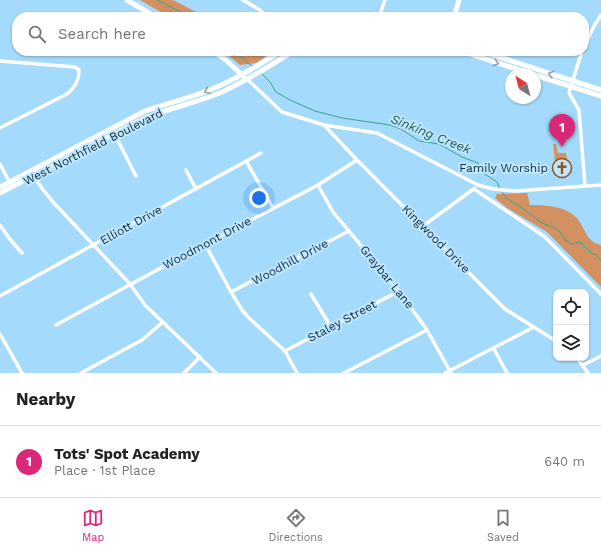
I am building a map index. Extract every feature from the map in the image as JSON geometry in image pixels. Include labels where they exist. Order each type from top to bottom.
[{"type":"main road","points":[[127,0],[147,12]]},
{"type":"main road","points":[[455,12],[459,0]]},
{"type":"main road","points":[[220,56],[244,77]]},
{"type":"main road","name":"West Northfield Boulevard","points":[[262,66],[275,56]]},
{"type":"main road","name":"West Northfield Boulevard","points":[[0,193],[32,173],[113,132],[160,112],[209,97],[223,91],[253,71],[283,56]]},
{"type":"main road","points":[[482,56],[515,68]]},
{"type":"main road","points":[[496,56],[601,90]]},
{"type":"main road","points":[[541,77],[601,96]]},
{"type":"main road","name":"West Northfield Boulevard","points":[[0,187],[11,185]]},
{"type":"street","points":[[243,0],[262,12]]},
{"type":"street","points":[[381,12],[385,0]]},
{"type":"street","points":[[589,36],[601,16]]},
{"type":"street","points":[[580,56],[569,93],[579,110],[586,186]]},
{"type":"street","points":[[0,61],[77,68],[79,70],[79,76],[74,87],[67,94],[0,128]]},
{"type":"street","points":[[244,77],[282,112],[324,125],[378,133],[478,185],[499,190],[515,191],[601,185]]},
{"type":"street","name":"Kingwood Drive","points":[[324,125],[505,309],[553,339]]},
{"type":"street","points":[[113,132],[136,176]]},
{"type":"street","name":"Elliott Drive","points":[[0,296],[261,153]]},
{"type":"street","name":"Woodmont Drive","points":[[56,325],[130,284],[318,185],[357,160]]},
{"type":"street","points":[[246,161],[273,208]]},
{"type":"street","points":[[0,164],[11,185]]},
{"type":"street","points":[[186,170],[196,189]]},
{"type":"street","points":[[32,173],[40,188],[95,245],[130,284],[145,305],[216,373]]},
{"type":"street","name":"Graybar Lane","points":[[318,185],[333,212],[399,291],[427,330],[450,372]]},
{"type":"street","points":[[423,226],[478,185]]},
{"type":"street","points":[[474,189],[545,236],[601,294]]},
{"type":"street","points":[[0,225],[22,253]]},
{"type":"street","name":"Woodhill Drive","points":[[231,292],[349,231]]},
{"type":"street","points":[[205,244],[231,292],[248,317],[285,351],[298,373]]},
{"type":"street","name":"Staley Street","points":[[285,351],[399,291]]},
{"type":"street","points":[[311,294],[331,327]]},
{"type":"street","points":[[81,373],[142,340],[163,322]]},
{"type":"street","points":[[445,373],[450,372],[534,327]]},
{"type":"street","points":[[344,373],[427,330]]},
{"type":"street","points":[[0,334],[22,373]]},
{"type":"street","points":[[494,349],[507,373]]},
{"type":"street","points":[[583,365],[601,356]]},
{"type":"street","points":[[184,373],[200,357]]},
{"type":"street","points":[[580,361],[588,373]]},
{"type":"shaded area","points":[[140,0],[173,0],[196,12],[160,12]]},
{"type":"shaded area","points":[[229,56],[266,56],[256,63],[240,65]]},
{"type":"shaded area","points":[[553,144],[556,144],[558,153],[566,153],[567,159],[555,161]]},
{"type":"shaded area","points":[[527,193],[530,205],[557,207],[575,216],[587,236],[596,244],[601,245],[601,287],[547,232],[507,208],[495,198],[497,194]]},
{"type":"waterway","name":"Sinking Creek","points":[[157,0],[180,12]]},
{"type":"waterway","name":"Sinking Creek","points":[[241,56],[252,66]]},
{"type":"waterway","name":"Sinking Creek","points":[[261,73],[270,82],[276,92],[315,111],[342,118],[390,125],[401,129],[419,141],[439,144],[462,157],[478,163],[483,173],[497,182],[500,189]]},
{"type":"waterway","name":"Sinking Creek","points":[[502,192],[506,198],[542,223],[555,228],[562,234],[565,240],[572,244],[580,242],[601,261]]},
{"type":"place","name":"Tots' Spot Academy","points":[[562,147]]},
{"type":"place","name":"Family Worship","points":[[562,168]]}]
